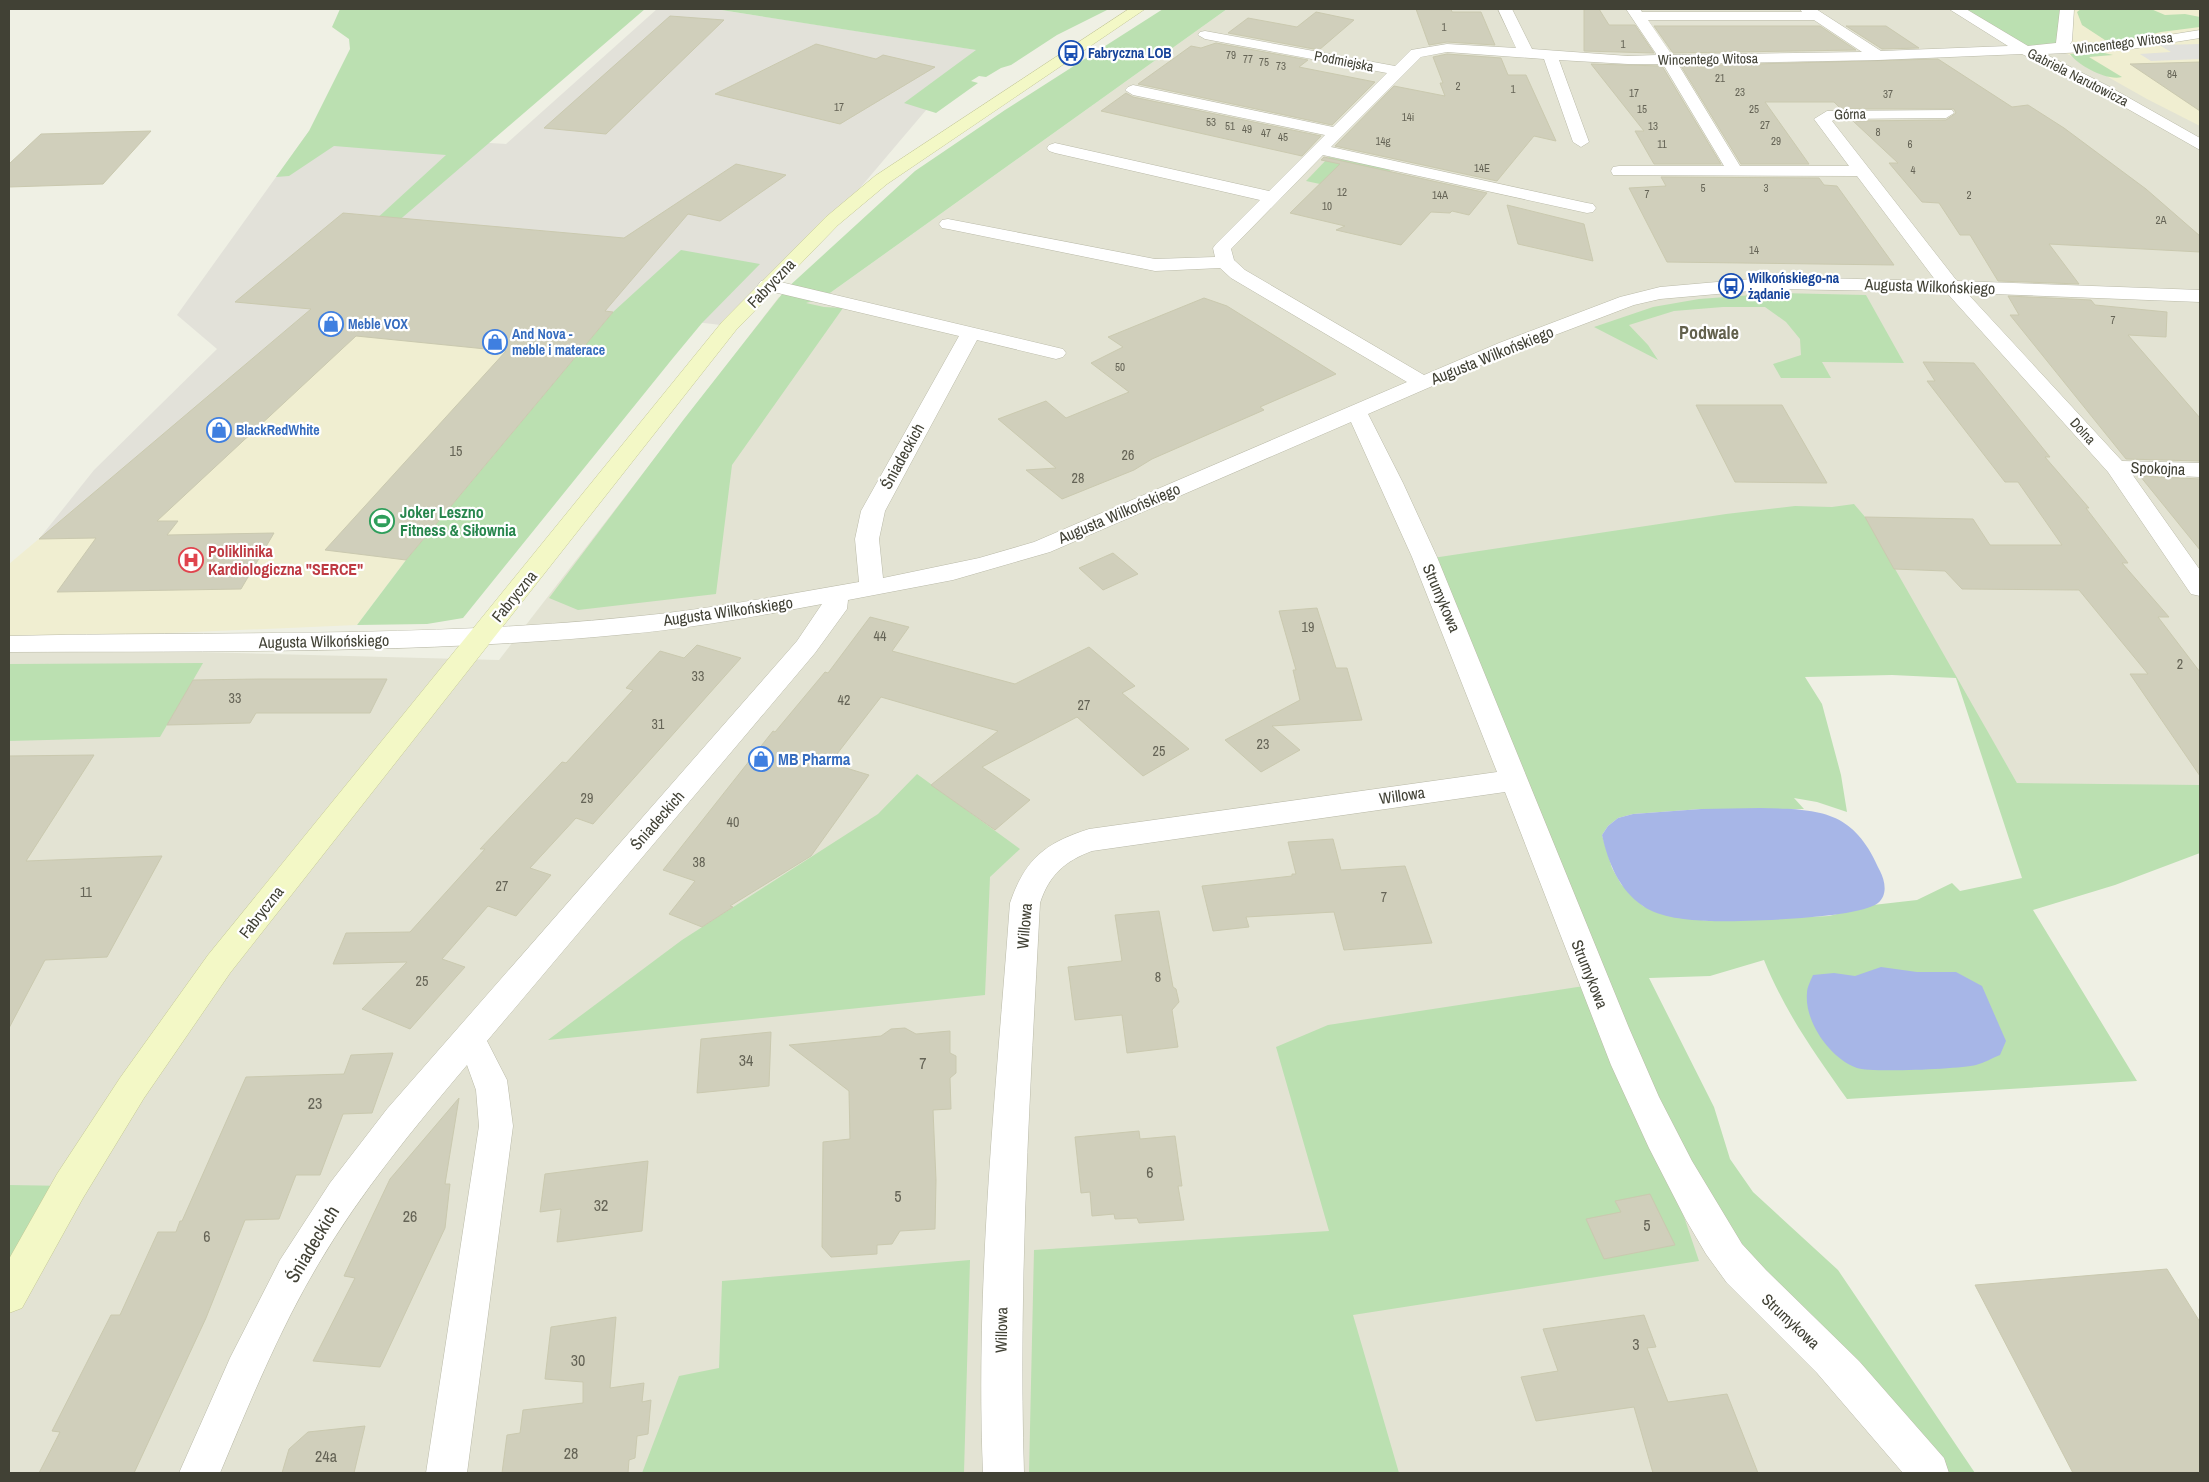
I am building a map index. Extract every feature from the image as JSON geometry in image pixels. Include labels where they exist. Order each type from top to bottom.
[{"type":"street","name":"Fabryczna","points":[[9,1295],[70,1186],[121,1104],[219,964],[729,326],[832,221],[881,180],[1138,9]]},
{"type":"street","points":[[1505,9],[1526,53]]},
{"type":"street","name":"Gabriela Narutowicza","points":[[1956,9],[2027,51],[2104,89],[2200,145]]},
{"type":"street","points":[[2046,50],[2061,46],[2065,41],[2067,9]]},
{"type":"street","points":[[1636,13],[1812,12],[1878,56]]},
{"type":"street","points":[[1636,13],[1668,60],[1735,171]]},
{"type":"street","name":"Wincentego Witosa","points":[[1398,71],[1416,53],[1429,49],[1447,48],[1628,60],[1668,60],[1878,56],[1993,50],[2027,51],[2106,47],[2200,34]]},
{"type":"street","name":"Podmiejska","points":[[1205,35],[1398,71]]},
{"type":"street","points":[[1550,55],[1581,142]]},
{"type":"street","name":"Podmiejska","points":[[1225,262],[1222,248],[1398,71]]},
{"type":"street","points":[[1133,90],[1337,133]]},
{"type":"street","name":"Górna","points":[[1946,113],[1833,114],[1824,117],[1823,122],[1863,171],[1951,287]]},
{"type":"street","points":[[1055,148],[1272,197]]},
{"type":"street","points":[[1320,150],[1587,208]]},
{"type":"street","points":[[1619,171],[1863,171]]},
{"type":"street","points":[[948,224],[1155,265],[1225,262],[1238,274],[1424,383]]},
{"type":"street","name":"Augusta Wilkońskiego","points":[[9,644],[344,642],[607,628],[838,594],[995,562],[1042,547],[1506,348],[1627,301],[1660,293],[1774,283],[2200,296]]},
{"type":"street","points":[[768,285],[1056,353]]},
{"type":"street","name":"Dolna","points":[[1951,287],[2116,467],[2200,588]]},
{"type":"street","name":"Śniadeckich","points":[[872,588],[867,539],[873,511],[971,333]]},
{"type":"street","name":"Strumykowa","points":[[1356,411],[1414,532],[1487,705],[1548,869],[1638,1089],[1668,1154],[1721,1244],[1759,1291],[1813,1341],[1870,1400],[1929,1473]]},
{"type":"street","name":"Spokojna","points":[[2116,467],[2200,470]]},
{"type":"street","name":"Śniadeckich","points":[[199,1473],[293,1274],[318,1232],[373,1152],[806,647],[834,609],[838,594]]},
{"type":"street","name":"Willowa","points":[[1003,1473],[1000,1394],[1005,1239],[1025,903],[1031,882],[1045,863],[1065,849],[1089,840],[1514,780]]},
{"type":"street","points":[[447,1473],[496,1126],[495,1098],[487,1067],[467,1041]]},
{"type":"shaded area","points":[[657,9],[715,9],[977,50],[832,221],[729,326],[613,312],[338,287],[39,539],[94,470],[217,349],[177,315],[309,131],[506,144]]},
{"type":"shaded area","points":[[1227,9],[1983,9],[2200,124],[2200,853],[2017,783],[1862,518],[1426,560],[1578,942],[1929,1473],[9,1473],[9,647],[499,660],[779,297],[823,298]]},
{"type":"shaded area","points":[[1956,9],[2200,9],[2200,126],[2147,99],[2064,52],[2027,51]]},
{"type":"shaded area","points":[[2200,44],[2200,59],[2151,61],[2140,54],[2171,52],[2159,45]]},
{"type":"shaded area","points":[[338,287],[613,312],[406,560],[357,625],[9,640],[9,564]]},
{"type":"green space","points":[[340,9],[645,9],[382,235],[337,255],[446,155],[334,146],[289,176],[276,177],[309,131],[350,49],[349,39],[332,27]]},
{"type":"green space","points":[[715,9],[1109,9],[1057,35],[1011,65],[1001,68],[986,77],[979,76],[971,81],[978,83],[936,113],[904,103],[976,50]]},
{"type":"green space","points":[[1163,9],[1227,9],[823,298],[806,303],[824,307],[843,308],[732,465],[716,594],[578,610],[549,598],[684,419],[786,289],[915,171],[1005,110]]},
{"type":"green space","points":[[1957,9],[2060,9],[2056,44],[2026,49]]},
{"type":"green space","points":[[2081,9],[2151,9],[2165,15],[2185,14],[2200,17],[2200,27],[2161,32],[2111,44],[2082,25],[2077,12]]},
{"type":"green space","points":[[2100,52],[2113,55],[2089,57],[2122,77],[2109,77],[2094,72],[2074,59],[2070,54]]},
{"type":"green space","points":[[1329,157],[1389,169],[1403,194],[1380,197],[1306,181]]},
{"type":"green space","points":[[681,250],[760,264],[702,323],[463,618],[427,624],[357,625],[406,560],[613,312]]},
{"type":"green space","points":[[1780,293],[1866,295],[1904,363],[1822,362],[1831,378],[1781,378],[1773,364],[1801,355],[1800,339],[1786,322],[1765,307],[1723,307],[1674,311],[1629,325],[1648,345],[1658,360],[1594,327],[1653,307],[1699,299]]},
{"type":"green space","points":[[1854,504],[1866,518],[2017,783],[2200,785],[2200,853],[2115,885],[2033,910],[2137,1081],[1847,1099],[1791,1015],[1764,960],[1710,976],[1649,978],[1714,1107],[1730,1159],[1753,1192],[1838,1270],[1975,1473],[1925,1473],[1870,1401],[1721,1244],[1426,559],[1726,514],[1795,506],[1832,507]],"holes":[[[1892,675],[1956,678],[2022,878],[1960,891],[1952,883],[1917,900],[1873,905],[1829,916],[1709,921],[1663,914],[1643,906],[1621,884],[1612,868],[1602,835],[1608,826],[1618,818],[1633,814],[1701,809],[1804,809],[1794,798],[1817,802],[1847,812],[1841,775],[1822,704],[1805,677]]]},
{"type":"green space","points":[[203,663],[160,737],[9,741],[9,664]]},
{"type":"green space","points":[[917,774],[1020,849],[990,877],[985,995],[548,1040],[682,940],[878,814]]},
{"type":"green space","points":[[1584,986],[1680,1205],[1699,1261],[1353,1315],[1399,1473],[1029,1473],[1034,1250],[1329,1231],[1276,1047],[1328,1025]]},
{"type":"green space","points":[[9,1185],[70,1186],[9,1295]]},
{"type":"green space","points":[[970,1260],[964,1473],[642,1473],[679,1376],[719,1368],[722,1281]]},
{"type":"water","points":[[1782,808],[1818,812],[1833,817],[1847,825],[1859,836],[1870,851],[1880,871],[1885,888],[1881,900],[1866,908],[1847,913],[1797,918],[1709,921],[1666,916],[1643,906],[1627,892],[1611,865],[1602,835],[1608,826],[1618,818],[1633,814],[1701,809]]},
{"type":"water","points":[[1881,967],[1917,972],[1956,972],[1982,986],[2006,1041],[2000,1055],[1979,1064],[1967,1066],[1896,1070],[1857,1068],[1838,1057],[1821,1038],[1810,1016],[1807,993],[1813,975],[1834,973],[1855,976]]},
{"type":"building","points":[[1416,9],[1451,9],[1452,12],[1481,12],[1495,45],[1447,42],[1429,45]]},
{"type":"building","points":[[1584,9],[1599,9],[1609,25],[1635,25],[1654,53],[1584,51]]},
{"type":"building","points":[[1316,12],[1354,20],[1319,50],[1228,33],[1248,18],[1297,27]]},
{"type":"building","points":[[670,16],[724,20],[606,134],[544,128]]},
{"type":"building","points":[[1654,26],[1820,26],[1856,50],[1673,53]]},
{"type":"building","points":[[1846,26],[1886,26],[1919,48],[1882,49]]},
{"type":"building","points":[[1216,43],[1308,60],[1299,67],[1375,82],[1332,125],[1138,84],[1191,46],[1201,48]]},
{"type":"building","points":[[816,44],[876,59],[883,55],[935,67],[840,124],[715,94]]},
{"type":"building","points":[[1447,54],[1501,58],[1508,75],[1526,75],[1556,141],[1534,136],[1497,181],[1335,146],[1394,86],[1445,96],[1440,83],[1443,83],[1433,57]]},
{"type":"building","points":[[1938,59],[2012,107],[2028,105],[2064,128],[2146,189],[2200,236],[2200,252],[2049,244],[2079,284],[1998,281],[1970,235],[1960,235],[1939,203],[1922,202],[1889,163],[1898,163],[1853,121],[1946,120],[1956,113],[1954,109],[1841,109],[1834,102],[1765,102],[1809,164],[1741,164],[1681,66]]},
{"type":"building","points":[[2200,62],[2200,111],[2130,64]]},
{"type":"building","points":[[1591,64],[1662,66],[1721,164],[1654,164],[1635,131],[1644,131]]},
{"type":"building","points":[[1126,93],[1133,97],[1321,136],[1302,156],[1101,111]]},
{"type":"building","points":[[151,131],[103,184],[9,187],[9,164],[41,134]]},
{"type":"building","points":[[1324,157],[1487,193],[1469,215],[1452,211],[1450,213],[1431,212],[1401,245],[1336,230],[1345,226],[1290,213],[1340,164],[1321,160]]},
{"type":"building","points":[[736,164],[786,175],[720,221],[688,214],[605,311],[613,312],[406,560],[325,550],[506,351],[356,336],[157,521],[178,521],[167,535],[274,533],[241,589],[57,592],[96,538],[39,539],[311,309],[235,302],[343,213],[624,238]]},
{"type":"building","points":[[1661,177],[1819,178],[1824,185],[1837,186],[1894,265],[1667,262],[1629,188],[1666,186]]},
{"type":"building","points":[[1507,205],[1584,224],[1593,261],[1518,244]]},
{"type":"building","points":[[2008,296],[2091,300],[2095,305],[2167,312],[2166,337],[2128,335],[2200,418],[2200,461],[2126,459],[2010,315],[2019,315]]},
{"type":"building","points":[[1204,298],[1227,306],[1336,374],[1260,407],[1264,410],[1152,459],[1134,470],[1062,499],[1026,470],[1056,468],[998,419],[1046,401],[1066,418],[1129,392],[1091,363],[1123,347],[1108,337]]},
{"type":"building","points":[[1923,362],[1974,363],[2050,457],[2045,457],[2089,508],[2086,508],[2128,563],[2122,563],[2169,617],[2158,617],[2200,672],[2200,776],[2130,674],[2148,674],[2079,590],[1962,589],[1945,571],[1894,569],[1865,517],[1973,519],[1990,545],[2062,545],[2018,482],[2005,482],[1927,381],[1935,381]]},
{"type":"building","points":[[1696,405],[1782,405],[1827,483],[1735,482]]},
{"type":"building","points":[[2140,476],[2200,479],[2200,550]]},
{"type":"building","points":[[1113,553],[1138,574],[1103,590],[1079,568]]},
{"type":"building","points":[[1317,608],[1336,668],[1347,668],[1362,720],[1272,726],[1300,750],[1261,772],[1225,740],[1300,700],[1293,670],[1296,670],[1279,611]]},
{"type":"building","points":[[870,617],[909,627],[892,651],[1015,684],[1089,647],[1135,686],[1122,693],[1189,749],[1143,776],[1077,717],[982,767],[1030,800],[995,830],[931,785],[998,731],[881,697],[830,763],[869,775],[811,856],[730,906],[733,907],[702,927],[669,914],[695,881],[663,870],[773,731],[775,732],[825,672],[828,673]]},
{"type":"building","points":[[697,645],[741,658],[593,824],[576,818],[530,868],[551,875],[516,916],[488,906],[442,959],[465,967],[410,1029],[362,1009],[407,962],[333,964],[346,933],[410,932],[485,849],[480,849],[562,762],[566,763],[633,690],[626,688],[660,651],[684,658]]},
{"type":"building","points":[[387,679],[370,713],[256,713],[250,723],[167,725],[193,680]]},
{"type":"building","points":[[94,755],[26,861],[162,856],[107,957],[45,960],[9,1028],[9,756]]},
{"type":"building","points":[[1333,839],[1341,870],[1405,866],[1432,943],[1344,950],[1334,912],[1246,917],[1249,927],[1213,931],[1202,886],[1292,876],[1292,874],[1296,874],[1288,842]]},
{"type":"building","points":[[1159,911],[1173,987],[1176,989],[1179,1002],[1172,1010],[1178,1047],[1127,1053],[1122,1015],[1075,1020],[1068,967],[1122,961],[1115,915]]},
{"type":"building","points":[[905,1028],[916,1034],[950,1031],[950,1053],[956,1056],[956,1073],[950,1078],[951,1109],[933,1110],[936,1180],[935,1229],[900,1231],[892,1244],[877,1245],[877,1254],[831,1257],[822,1247],[823,1142],[850,1139],[849,1091],[789,1045],[881,1036],[891,1029]]},
{"type":"building","points":[[771,1032],[769,1086],[697,1093],[701,1039]]},
{"type":"building","points":[[393,1053],[372,1113],[343,1114],[320,1175],[296,1175],[279,1219],[245,1220],[206,1318],[134,1473],[39,1473],[60,1432],[52,1431],[111,1315],[120,1315],[158,1232],[176,1232],[180,1221],[182,1221],[246,1077],[344,1074],[351,1055]]},
{"type":"building","points":[[459,1098],[445,1184],[450,1184],[445,1228],[380,1367],[313,1361],[355,1278],[344,1276],[390,1179]]},
{"type":"building","points":[[1139,1131],[1140,1139],[1175,1136],[1182,1186],[1178,1186],[1184,1220],[1139,1223],[1137,1218],[1115,1219],[1114,1214],[1092,1216],[1090,1192],[1081,1193],[1075,1137]]},
{"type":"building","points":[[648,1161],[642,1231],[557,1242],[561,1209],[540,1212],[545,1174]]},
{"type":"building","points":[[1650,1194],[1675,1245],[1604,1259],[1586,1219],[1621,1212],[1615,1201]]},
{"type":"building","points":[[2167,1269],[2200,1322],[2200,1473],[2073,1473],[1975,1285]]},
{"type":"building","points":[[1644,1315],[1656,1347],[1647,1348],[1668,1402],[1727,1394],[1758,1473],[1653,1473],[1634,1407],[1536,1421],[1521,1377],[1558,1371],[1543,1329]]},
{"type":"building","points":[[616,1317],[610,1388],[644,1383],[642,1402],[651,1400],[648,1434],[637,1436],[635,1458],[629,1460],[628,1473],[502,1473],[507,1435],[520,1433],[523,1410],[583,1403],[583,1382],[545,1379],[551,1327]]},
{"type":"building","points":[[365,1426],[354,1473],[282,1473],[289,1449],[308,1432]]},
{"type":"place","name":"Fabryczna LOB","points":[[1071,53]]},
{"type":"place","name":"Wilkońskiego-na żądanie","points":[[1731,286]]},
{"type":"place","name":"Meble VOX","points":[[331,324]]},
{"type":"place","name":"And Nova - meble i materace","points":[[495,342]]},
{"type":"place","name":"BlackRedWhite","points":[[219,430]]},
{"type":"place","name":"Joker Leszno Fitness & Siłownia","points":[[382,521]]},
{"type":"place","name":"Poliklinika Kardiologiczna \"SERCE\"","points":[[191,560]]},
{"type":"place","name":"MB Pharma","points":[[761,759]]},
{"type":"district","name":"Podwale","points":[[1709,333]]}]
